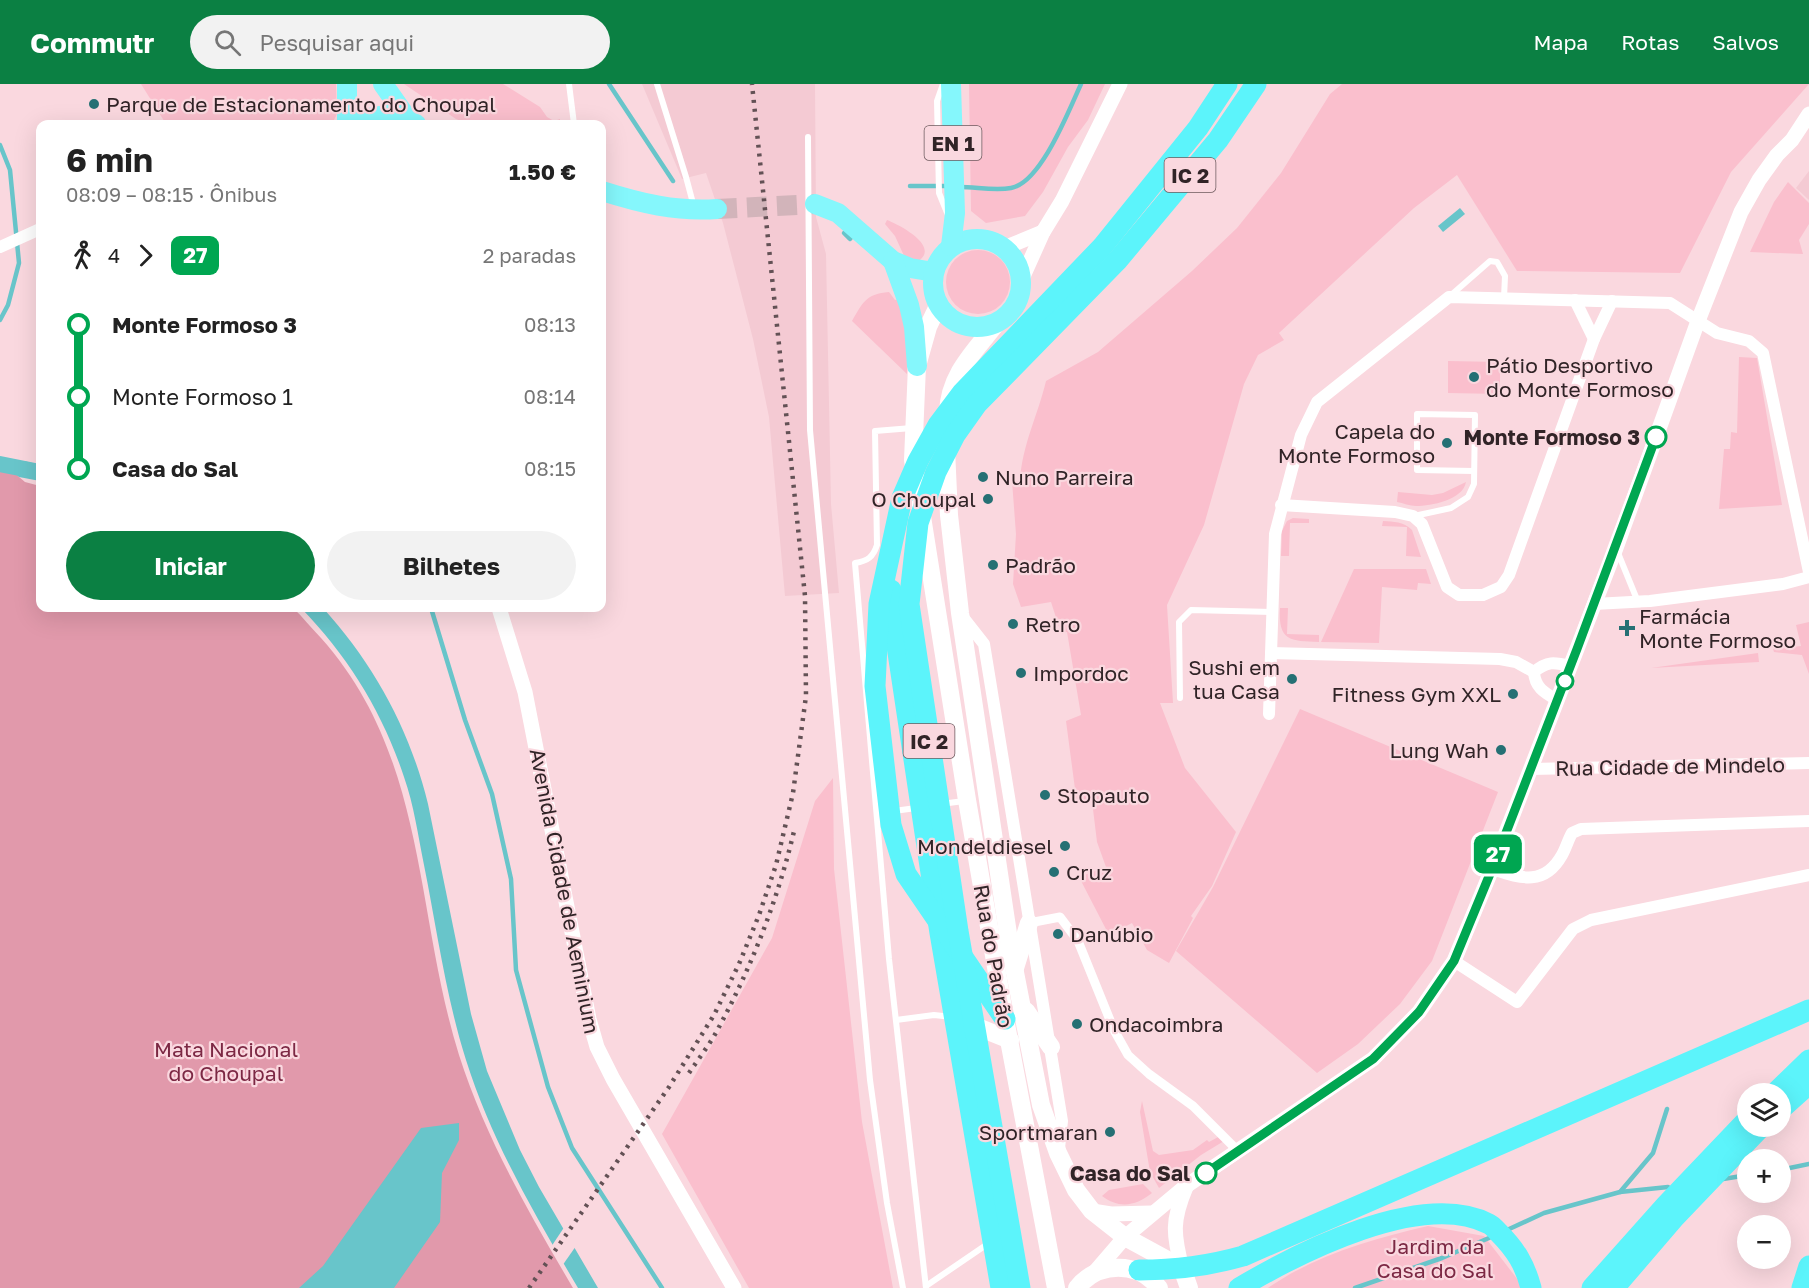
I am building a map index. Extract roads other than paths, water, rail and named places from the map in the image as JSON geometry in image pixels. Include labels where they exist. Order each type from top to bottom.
[{"type":"highway","name":"IC 2","points":[[1001,1288],[940,933],[892,617],[892,545],[902,498],[918,461],[938,425],[962,393],[1110,254],[1227,84]]},
{"type":"highway","name":"IC 2","points":[[1020,1288],[958,931],[909,604],[918,523],[936,472],[955,435],[977,404],[1110,254],[1218,140],[1256,84]]},
{"type":"highway","points":[[892,545],[879,604],[875,686],[891,825],[906,874],[1005,1019]]},
{"type":"highway","points":[[1138,1270],[1182,1268],[1243,1256],[1809,1010]]},
{"type":"highway","points":[[1785,1083],[1809,1060]]},
{"type":"highway","points":[[1791,1100],[1809,1084]]},
{"type":"highway","points":[[1592,1288],[1737,1131]]},
{"type":"highway","points":[[1614,1288],[1675,1217],[1751,1137]]},
{"type":"highway","points":[[1239,1288],[1281,1264],[1365,1228],[1428,1214],[1464,1215],[1491,1225],[1514,1248],[1528,1278]]},
{"type":"highway","points":[[1802,1288],[1809,1266]]},
{"type":"main road","points":[[346,120],[347,84]]},
{"type":"main road","points":[[383,84],[410,120]]},
{"type":"main road","name":"EN 1","points":[[951,84],[951,246]]},
{"type":"main road","points":[[365,120],[383,115],[401,120]]},
{"type":"main road","points":[[606,192],[649,204],[694,210],[717,209]]},
{"type":"main road","points":[[815,204],[838,213],[896,269],[936,301],[946,316],[964,326],[983,328],[996,324],[1015,306],[1020,294],[1021,281],[1013,257],[993,242],[972,240],[951,246],[937,261],[932,285],[936,301]]},
{"type":"main road","points":[[951,211],[972,240]]},
{"type":"main road","points":[[896,269],[910,268],[934,272]]},
{"type":"main road","points":[[896,269],[914,327],[917,366]]},
{"type":"main road","name":"Rua do Padrão","points":[[936,301],[917,366],[913,460],[967,800],[1005,1019],[1056,1288]]},
{"type":"main road","name":"Rua do Padrão","points":[[996,324],[955,377],[948,402],[946,458],[960,613],[992,832],[1041,1105],[1058,1153],[1076,1190],[1092,1211],[1125,1237],[1182,1268]]},
{"type":"main road","points":[[1015,970],[1029,923]]},
{"type":"main road","points":[[1022,1004],[1051,1047]]},
{"type":"main road","points":[[970,1024],[1010,1040]]},
{"type":"main road","points":[[1077,1288],[1094,1273],[1125,1267],[1138,1270],[1160,1288]]},
{"type":"main road","points":[[1182,1268],[1189,1288]]},
{"type":"street","points":[[1021,281],[1043,232],[1062,201],[1120,84]]},
{"type":"street","points":[[1094,1273],[1125,1237],[1186,1186],[1373,1059],[1419,1012],[1454,961],[1571,666],[1698,321],[1741,212],[1759,180],[1777,155],[1792,140],[1809,114]]},
{"type":"street","points":[[1792,140],[1809,133]]},
{"type":"street","points":[[0,247],[36,230]]},
{"type":"street","points":[[1004,248],[1043,232]]},
{"type":"street","points":[[1269,714],[1275,534],[1301,435],[1317,402],[1449,297],[1670,303],[1717,333],[1749,341],[1763,353],[1809,572]]},
{"type":"street","points":[[1575,300],[1594,339]]},
{"type":"street","points":[[1281,505],[1395,512],[1413,516],[1422,524],[1447,587],[1459,595],[1483,595],[1501,587],[1509,575],[1594,339],[1612,302]]},
{"type":"street","points":[[1594,604],[1644,602],[1783,584],[1809,577]]},
{"type":"street","name":"Avenida Cidade de Aeminium","points":[[501,612],[525,692],[587,1010],[597,1047],[613,1079],[734,1288]]},
{"type":"street","name":"Rua do Padrão","points":[[960,613],[984,644],[1062,1121],[1058,1153]]},
{"type":"street","points":[[1271,653],[1500,659],[1516,662],[1534,672]]},
{"type":"street","points":[[1534,672],[1543,665],[1556,663],[1571,666]]},
{"type":"street","points":[[1534,672],[1534,681],[1541,690],[1557,700]]},
{"type":"street","name":"Rua Cidade de Mindelo","points":[[1531,769],[1809,763]]},
{"type":"street","points":[[1492,869],[1522,879],[1541,875],[1554,866],[1563,854],[1572,833],[1581,829],[1809,820]]},
{"type":"street","points":[[1454,961],[1518,1002],[1573,929],[1591,920],[1809,875]]},
{"type":"street","points":[[1029,923],[1060,917],[1078,941],[1114,1030],[1128,1055],[1149,1074],[1193,1106],[1238,1151]]},
{"type":"street","points":[[1182,1268],[1174,1224],[1178,1205],[1186,1186]]},
{"type":"street","points":[[1092,1211],[1111,1214],[1151,1214]]},
{"type":"lane","points":[[569,84],[574,120]]},
{"type":"lane","points":[[657,84],[694,210]]},
{"type":"lane","points":[[943,84],[937,101],[939,194],[951,211]]},
{"type":"lane","points":[[808,137],[811,442],[867,1052],[887,1203],[903,1288]]},
{"type":"lane","points":[[1449,297],[1490,261],[1497,262],[1505,276],[1504,299]]},
{"type":"lane","points":[[1413,516],[1451,508],[1468,496],[1474,484],[1474,471],[1474,415],[1417,414],[1417,470],[1474,471]]},
{"type":"lane","points":[[896,1020],[934,1016],[950,1017],[970,1024],[1004,1227],[1001,1234],[979,1251],[926,1287],[896,1020],[875,814],[855,563],[864,562],[873,556],[877,545],[875,431],[914,428]]},
{"type":"lane","points":[[1616,548],[1621,564],[1644,602]]},
{"type":"lane","points":[[1180,698],[1179,622],[1191,610],[1273,612]]},
{"type":"lane","points":[[875,814],[967,800]]},
{"type":"water","points":[[1460,208],[1465,214],[1443,232],[1438,226]]},
{"type":"water","points":[[24,461],[36,464],[36,480],[19,477],[12,471],[14,462]]},
{"type":"water","points":[[305,612],[326,612],[341,629],[388,699],[411,750],[428,804],[471,1014],[487,1071],[520,1150],[598,1288],[578,1288],[516,1177],[488,1120],[459,1036],[442,963],[413,810],[395,753],[386,730],[362,686],[318,626]]},
{"type":"water","points":[[459,1123],[459,1140],[442,1173],[440,1222],[394,1288],[299,1288],[323,1266],[421,1128]]},
{"type":"waterway","points":[[609,84],[673,181]]},
{"type":"waterway","points":[[960,187],[1005,189],[1022,183],[1033,173],[1053,144],[1081,84]]},
{"type":"waterway","points":[[0,145],[10,170],[19,263],[8,305],[0,320]]},
{"type":"waterway","points":[[910,186],[949,186]]},
{"type":"waterway","points":[[844,233],[850,239],[852,236]]},
{"type":"waterway","points":[[0,464],[36,471]]},
{"type":"waterway","points":[[432,612],[465,720],[492,794],[511,879],[516,970],[548,1087],[572,1148],[662,1288]]},
{"type":"waterway","points":[[1507,1230],[1544,1213],[1620,1192],[1653,1153],[1667,1109]]},
{"type":"waterway","points":[[1791,1168],[1809,1164]]},
{"type":"waterway","points":[[1723,1179],[1737,1177]]},
{"type":"waterway","points":[[1620,1192],[1668,1187]]},
{"type":"waterway","points":[[1355,1288],[1442,1258],[1489,1238]]},
{"type":"tunnel","points":[[717,209],[815,204]]},
{"type":"railway","points":[[529,1288],[669,1087],[714,1015],[739,964],[759,915],[776,865],[793,793],[806,696],[805,596],[752,84]]},
{"type":"railway","points":[[689,1073],[716,1033],[754,954],[773,904],[795,827]]},
{"type":"place","name":"Parque de Estacionamento do Choupal","points":[[94,104]]},
{"type":"place","name":"Pátio Desportivo do Monte Formoso","points":[[1474,377]]},
{"type":"place","name":"Monte Formoso 3","points":[[1656,437]]},
{"type":"place","name":"Capela do Monte Formoso","points":[[1447,443]]},
{"type":"place","name":"Nuno Parreira","points":[[983,477]]},
{"type":"place","name":"O Choupal","points":[[988,499]]},
{"type":"place","name":"Padrão","points":[[993,565]]},
{"type":"place","name":"Retro","points":[[1013,624]]},
{"type":"place","name":"Farmácia Monte Formoso","points":[[1627,628]]},
{"type":"place","name":"Impordoc","points":[[1021,673]]},
{"type":"place","name":"Sushi em tua Casa","points":[[1292,679]]},
{"type":"place","name":"Fitness Gym XXL","points":[[1513,694]]},
{"type":"place","name":"Lung Wah","points":[[1501,750]]},
{"type":"place","name":"Stopauto","points":[[1045,795]]},
{"type":"place","name":"Mondeldiesel","points":[[1065,846]]},
{"type":"place","name":"Cruz","points":[[1054,872]]},
{"type":"place","name":"Danúbio","points":[[1058,934]]},
{"type":"place","name":"Ondacoimbra","points":[[1077,1024]]},
{"type":"place","name":"Sportmaran","points":[[1110,1132]]},
{"type":"place","name":"Casa do Sal","points":[[1206,1173]]},
{"type":"park label","name":"Mata Nacional do Choupal","points":[[226,1061]]},
{"type":"park label","name":"Jardim da Casa do Sal","points":[[1435,1258]]}]
